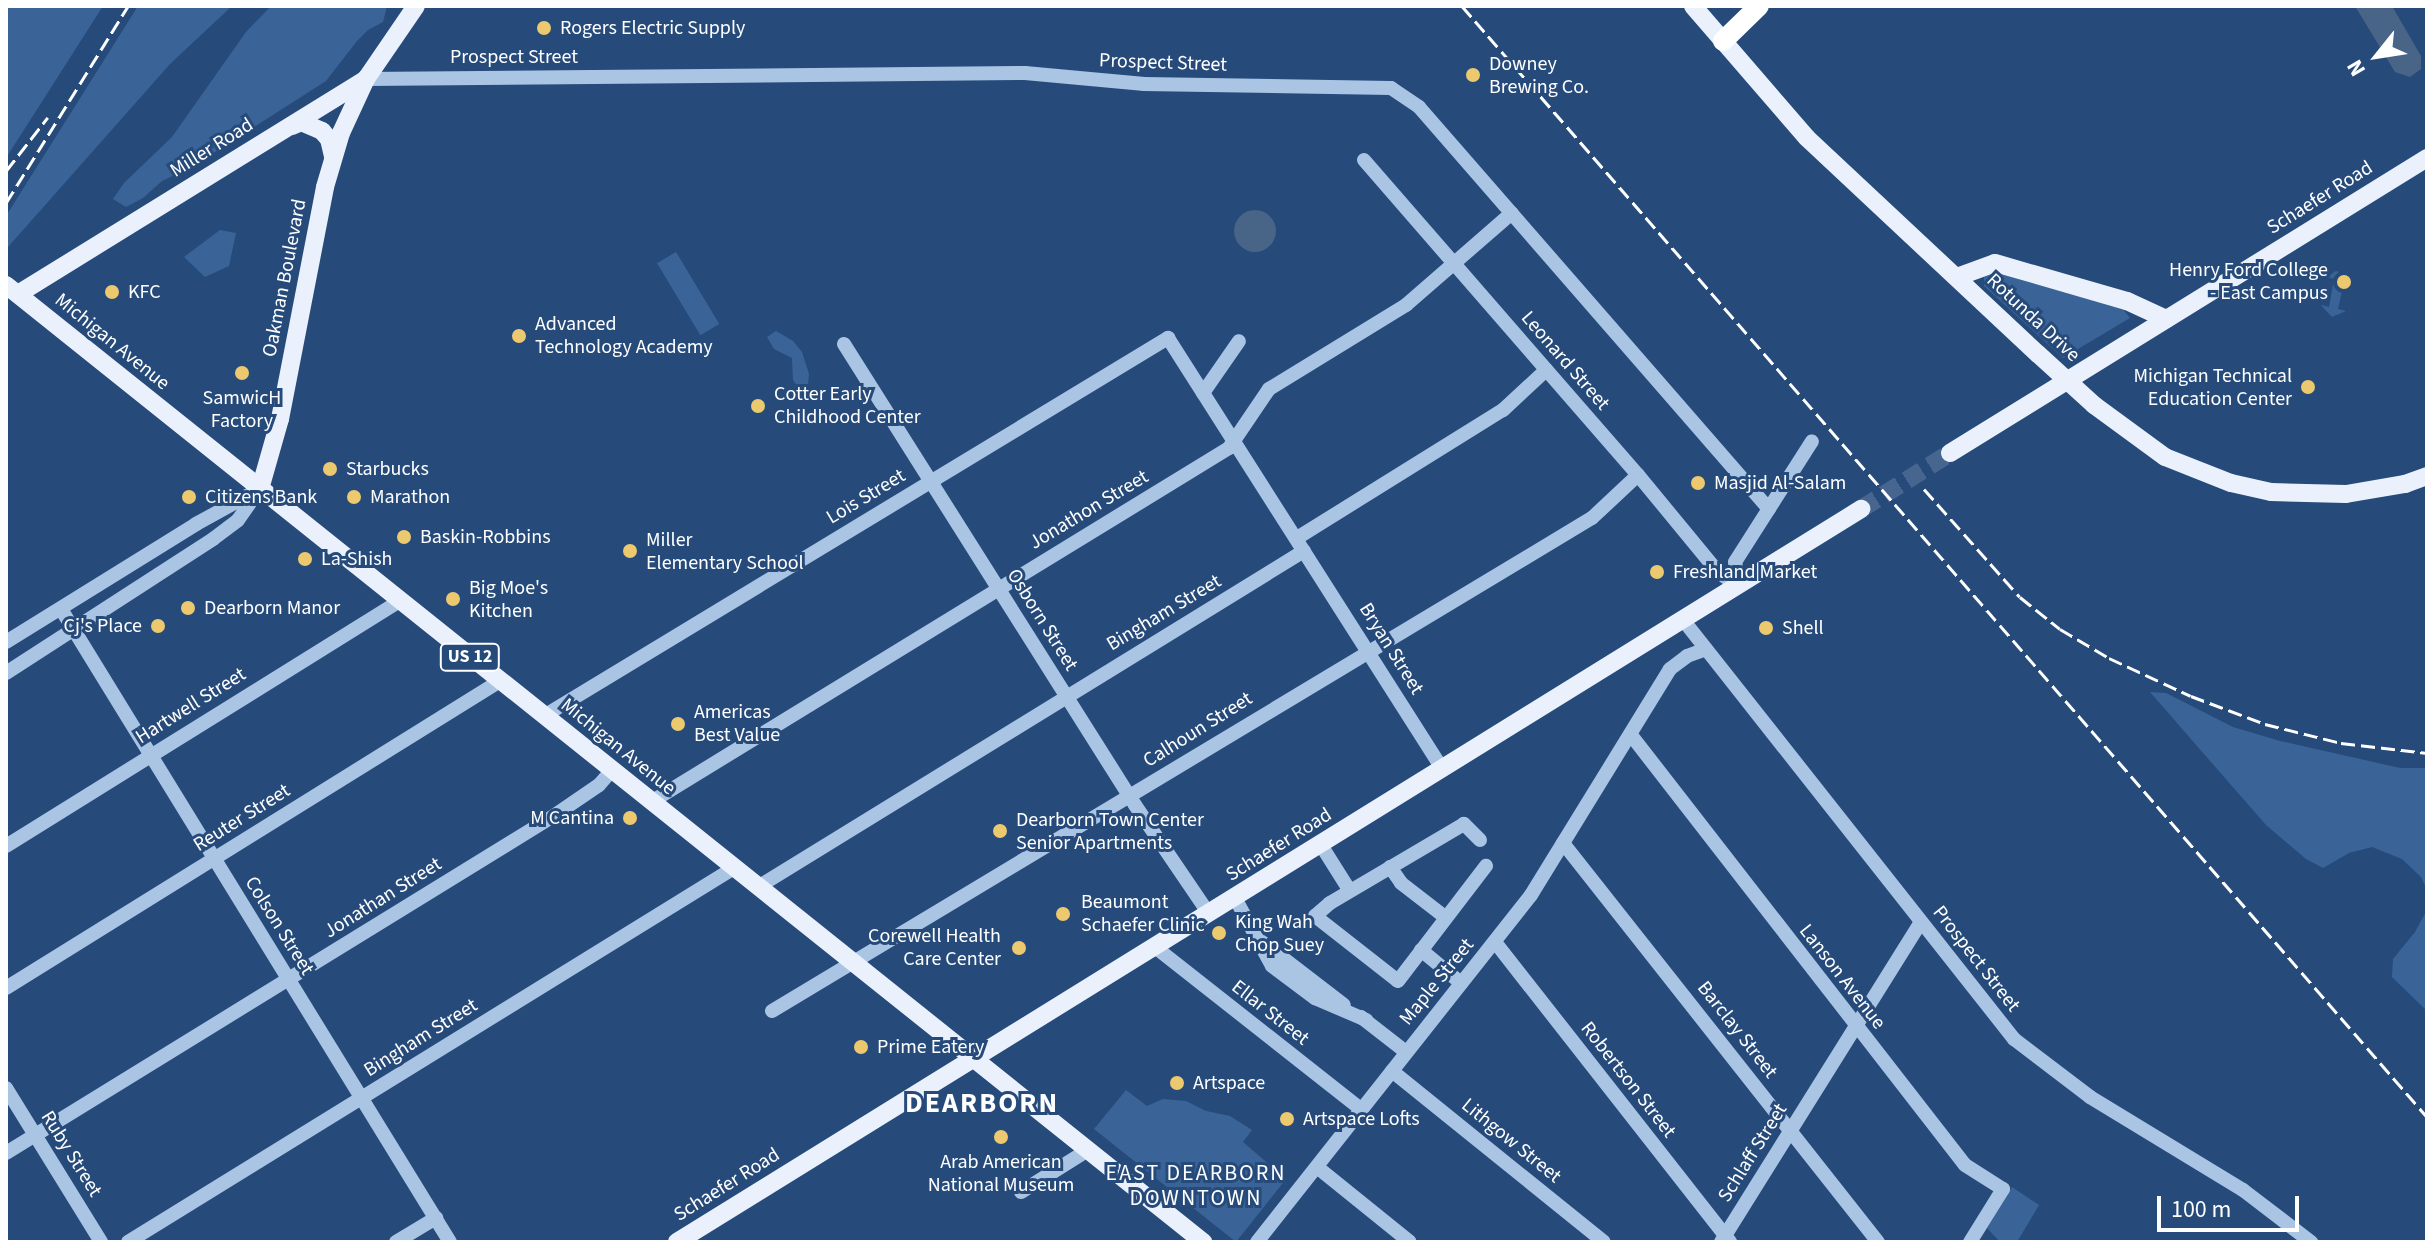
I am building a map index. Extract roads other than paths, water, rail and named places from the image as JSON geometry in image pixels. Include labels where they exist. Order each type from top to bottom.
[{"type":"highway","points":[[1723,41],[1759,6]]},
{"type":"main road","name":"Miller Road","points":[[10,294],[366,79],[416,6]]},
{"type":"main road","name":"Rotunda Drive","points":[[1693,6],[1807,138],[2094,405],[2165,457],[2197,472],[2258,489],[2311,495],[2346,494],[2405,484],[2427,476]]},
{"type":"main road","name":"Oakman Boulevard","points":[[260,489],[280,419],[333,160],[366,79]]},
{"type":"main road","points":[[286,128],[301,122],[322,131],[329,139],[333,160]]},
{"type":"main road","name":"Schaefer Road","points":[[1950,453],[2427,158]]},
{"type":"main road","points":[[1957,277],[1995,263],[2127,301],[2166,319]]},
{"type":"main road","name":"Michigan Avenue","points":[[10,294],[260,489],[1199,1241]]},
{"type":"main road","name":"Schaefer Road","points":[[677,1242],[1861,509]]},
{"type":"street","name":"Prospect Street","points":[[366,79],[1025,73],[1144,84],[1390,88],[1419,107],[1769,509]]},
{"type":"street","name":"Leonard Street","points":[[1364,160],[1638,475],[1717,571],[1738,586]]},
{"type":"street","name":"Jonathon Street","points":[[651,802],[1234,443],[1269,389],[1406,305],[1512,213]]},
{"type":"street","name":"Bryan Street","points":[[1168,338],[1443,770]]},
{"type":"street","name":"Lois Street","points":[[544,716],[1168,338]]},
{"type":"street","points":[[1203,393],[1239,341]]},
{"type":"street","name":"Osborn Street","points":[[844,344],[1130,796],[1209,914]]},
{"type":"street","name":"Bingham Street","points":[[758,887],[1301,544],[1503,410],[1546,370]]},
{"type":"street","points":[[1738,586],[1735,562],[1812,441]]},
{"type":"street","name":"Calhoun Street","points":[[772,1011],[1592,518],[1638,475]]},
{"type":"street","points":[[6,642],[196,524],[260,489]]},
{"type":"street","name":"Oakman Boulevard","points":[[6,673],[238,520],[260,489]]},
{"type":"street","points":[[87,594],[86,608],[98,615]]},
{"type":"street","name":"Hartwell Street","points":[[6,846],[399,601]]},
{"type":"street","name":"Colson Street","points":[[61,609],[450,1242]]},
{"type":"street","name":"Prospect Street","points":[[1684,621],[1921,922],[2027,1051],[2090,1097],[2243,1190],[2311,1242]]},
{"type":"street","name":"Maple Street","points":[[1257,1242],[1531,895],[1670,669],[1687,656],[1706,649]]},
{"type":"street","name":"Reuter Street","points":[[6,988],[500,681]]},
{"type":"street","name":"Lanson Avenue","points":[[1631,735],[1965,1165],[2003,1189],[1978,1239]]},
{"type":"street","name":"Jonathan Street","points":[[6,1153],[555,815],[599,785],[612,770]]},
{"type":"street","points":[[1480,840],[1464,824],[1350,891],[1315,916],[1398,981],[1486,866]]},
{"type":"street","name":"Barclay Street","points":[[1563,843],[1878,1242]]},
{"type":"street","points":[[1321,845],[1350,891]]},
{"type":"street","points":[[1390,867],[1401,883],[1445,917]]},
{"type":"street","name":"Bingham Street","points":[[128,1242],[734,868]]},
{"type":"street","points":[[1235,898],[1259,939],[1406,1052]]},
{"type":"street","name":"Schlaff Street","points":[[1726,1240],[1854,1026],[1921,922]]},
{"type":"street","name":"Robertson Street","points":[[1495,942],[1726,1240]]},
{"type":"street","name":"Ellar Street","points":[[1155,947],[1362,1110]]},
{"type":"street","points":[[1421,950],[1461,983]]},
{"type":"street","name":"Lithgow Street","points":[[1392,1071],[1604,1242]]},
{"type":"street","name":"Ruby Street","points":[[6,1088],[101,1242]]},
{"type":"street","points":[[1021,1192],[1088,1150]]},
{"type":"street","points":[[1317,1167],[1410,1242]]},
{"type":"street","points":[[396,1242],[436,1218]]},
{"type":"tunnel","points":[[1861,509],[1950,453]]},
{"type":"railway","points":[[6,203],[128,6]]},
{"type":"railway","points":[[1462,6],[2427,1117]]},
{"type":"railway","points":[[6,171],[48,117]]},
{"type":"railway","points":[[1924,489],[2020,597],[2060,629],[2109,658],[2191,696],[2265,724],[2341,743],[2427,753]]},
{"type":"place","name":"Rogers Electric Supply","points":[[544,28]]},
{"type":"place","name":"Downey Brewing Co.","points":[[1473,75]]},
{"type":"place","name":"Henry Ford College - East Campus","points":[[2344,282]]},
{"type":"place","name":"KFC","points":[[112,292]]},
{"type":"place","name":"Advanced Technology Academy","points":[[519,336]]},
{"type":"place","name":"SamwicH Factory","points":[[242,373]]},
{"type":"place","name":"Michigan Technical Education Center","points":[[2308,387]]},
{"type":"place","name":"Cotter Early Childhood Center","points":[[758,406]]},
{"type":"place","name":"Starbucks","points":[[330,469]]},
{"type":"place","name":"Masjid Al-Salam","points":[[1698,483]]},
{"type":"place","name":"Citizens Bank","points":[[189,497]]},
{"type":"place","name":"Marathon","points":[[354,497]]},
{"type":"place","name":"Baskin-Robbins","points":[[404,537]]},
{"type":"place","name":"Miller Elementary School","points":[[630,551]]},
{"type":"place","name":"La-Shish","points":[[305,559]]},
{"type":"place","name":"Freshland Market","points":[[1657,572]]},
{"type":"place","name":"Big Moe's Kitchen","points":[[453,599]]},
{"type":"place","name":"Dearborn Manor","points":[[188,608]]},
{"type":"place","name":"Cj's Place","points":[[158,626]]},
{"type":"place","name":"Shell","points":[[1766,628]]},
{"type":"place","name":"Americas Best Value","points":[[678,724]]},
{"type":"place","name":"M Cantina","points":[[630,818]]},
{"type":"place","name":"Dearborn Town Center Senior Apartments","points":[[1000,831]]},
{"type":"place","name":"Beaumont Schaefer Clinic","points":[[1063,914]]},
{"type":"place","name":"King Wah Chop Suey","points":[[1219,933]]},
{"type":"place","name":"Corewell Health Care Center","points":[[1019,948]]},
{"type":"place","name":"Prime Eatery","points":[[861,1047]]},
{"type":"place","name":"Artspace","points":[[1177,1083]]},
{"type":"place","name":"Artspace Lofts","points":[[1287,1119]]},
{"type":"place","name":"Arab American National Museum","points":[[1001,1137]]},
{"type":"district","name":"DEARBORN","points":[[982,1103]]},
{"type":"district","name":"EAST DEARBORN DOWNTOWN","points":[[1196,1186]]}]
